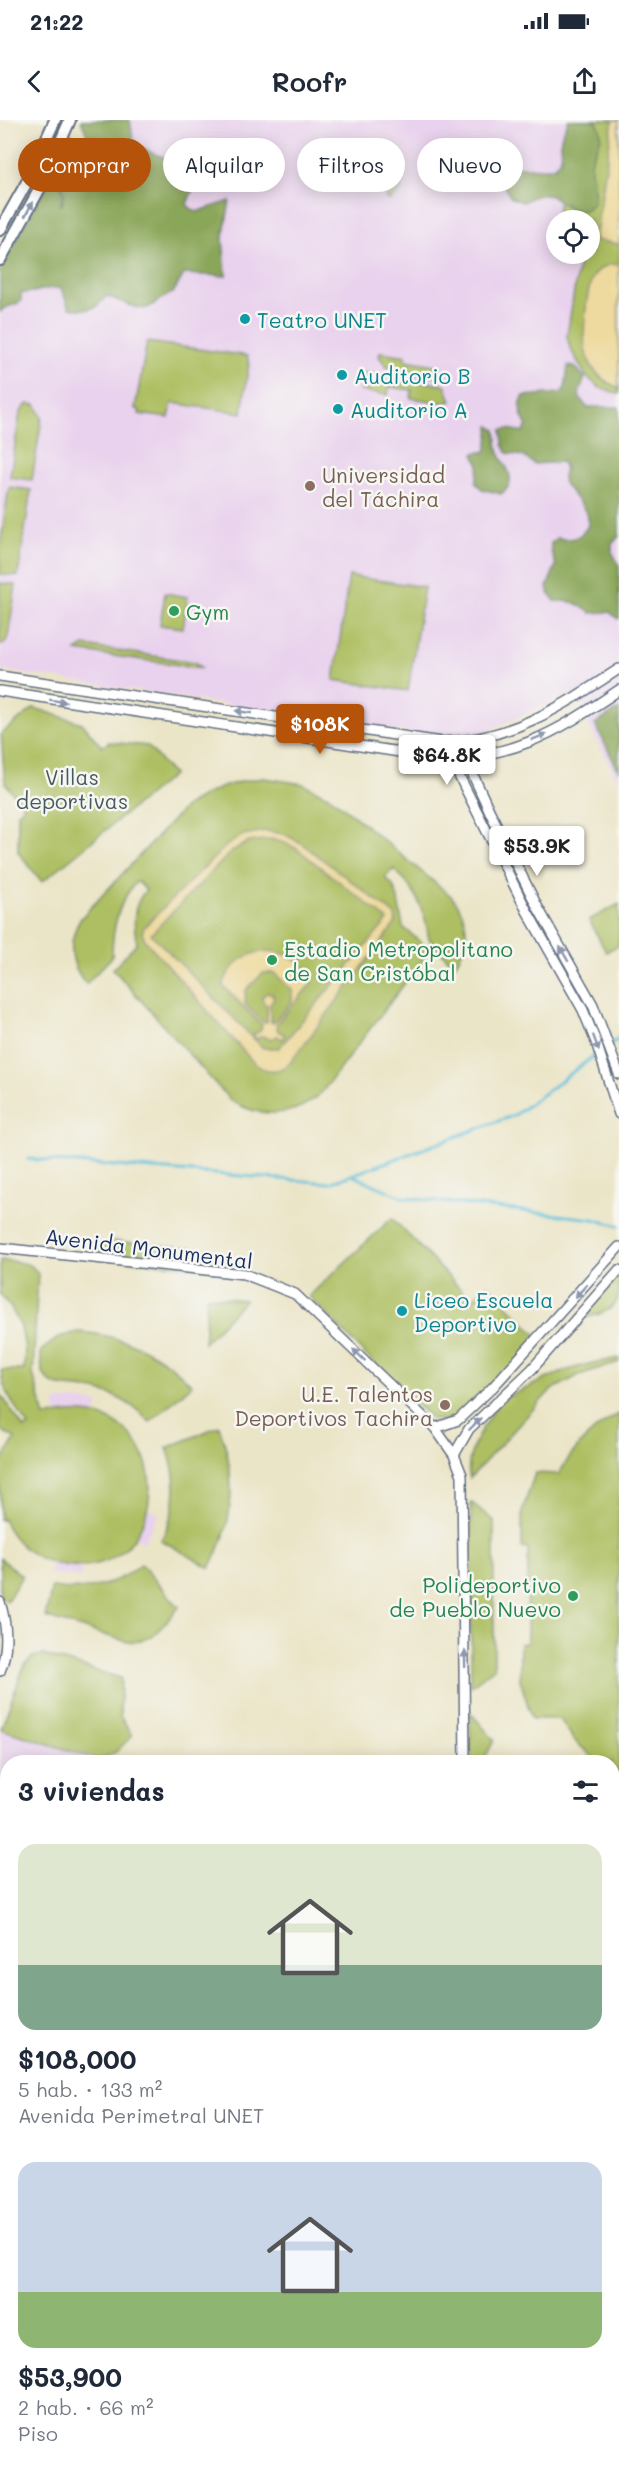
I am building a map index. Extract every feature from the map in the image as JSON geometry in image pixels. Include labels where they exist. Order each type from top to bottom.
[{"type":"street","points":[[0,230],[27,182],[56,120]]},
{"type":"street","points":[[0,260],[39,190],[70,120]]},
{"type":"street","points":[[619,669],[541,717],[507,732],[458,742],[442,742],[2,676],[0,691],[251,731],[448,758],[464,758],[503,751],[543,736],[579,717],[619,690]]},
{"type":"street","points":[[442,742],[448,758],[527,911],[583,1010],[619,1114]]},
{"type":"street","points":[[458,742],[537,906],[593,1005],[619,1074]]},
{"type":"street","points":[[435,1428],[458,1420],[494,1387],[619,1247]]},
{"type":"street","name":"Avenida Monumental","points":[[0,1248],[244,1274],[295,1294],[435,1428],[454,1455],[462,1478],[465,1755]]},
{"type":"street","points":[[454,1455],[469,1429],[532,1369],[619,1270]]},
{"type":"street","points":[[539,1337],[550,1347]]},
{"type":"street","points":[[0,1602],[6,1635],[5,1652],[0,1671]]},
{"type":"shaded area","name":"Universidad del Táchira","points":[[95,120],[619,120],[619,783],[581,712],[583,710],[572,693],[484,732],[440,737],[0,670],[0,303],[62,192],[151,192],[151,138],[89,138]]},
{"type":"shaded area","points":[[76,1400],[99,1403],[95,1415],[76,1412],[57,1413],[54,1402]]},
{"type":"shaded area","points":[[148,1510],[159,1513],[144,1543],[135,1536]]},
{"type":"shaded area","points":[[52,1563],[81,1565],[82,1577],[49,1574]]},
{"type":"shaded area","points":[[1,1729],[83,1755],[1,1755]]},
{"type":"green space","points":[[81,120],[130,120],[133,138],[87,138]]},
{"type":"green space","points":[[568,120],[596,120],[600,128],[601,139],[591,164],[594,202],[583,210],[575,210],[546,195],[523,202],[511,198],[507,192],[523,192],[523,167],[546,168],[553,167],[559,162],[562,153],[562,133]]},
{"type":"green space","points":[[573,120],[613,120],[600,210],[557,210]]},
{"type":"green space","points":[[151,152],[163,157],[163,192],[192,192],[187,205],[196,212],[230,201],[223,238],[226,276],[184,274],[173,293],[147,308],[133,306],[106,296],[98,305],[90,309],[69,308],[61,288],[56,288],[21,293],[21,301],[0,312],[0,271],[43,192],[151,192]]},
{"type":"green space","points":[[387,192],[398,192],[390,200],[386,199]]},
{"type":"green space","points":[[600,241],[619,244],[619,265],[603,267],[593,278],[588,301],[585,340],[586,352],[596,373],[619,388],[619,394],[600,388],[586,376],[570,348],[567,336],[578,264],[600,264]]},
{"type":"green space","points":[[147,342],[247,356],[249,363],[242,413],[172,403],[169,418],[139,414],[140,410],[135,409]]},
{"type":"green space","points":[[380,352],[406,356],[406,360],[441,366],[440,370],[433,376],[408,373],[405,369],[386,366],[379,356]]},
{"type":"green space","points":[[568,366],[575,367],[585,378],[579,396],[587,407],[619,407],[619,536],[612,544],[612,552],[619,565],[619,619],[609,612],[591,613],[574,603],[555,601],[549,594],[547,587],[556,565],[551,543],[557,538],[569,539],[580,535],[586,529],[587,515],[564,483],[565,469],[562,462],[534,464],[523,456],[507,453],[503,445],[502,430],[523,432],[527,426],[521,411],[524,396],[561,393],[565,388]]},
{"type":"green space","points":[[363,373],[378,375],[383,383],[398,385],[406,380],[445,385],[451,401],[445,403],[411,398],[412,390],[389,387],[388,395],[361,391]]},
{"type":"green space","points":[[27,404],[36,405],[42,417],[32,480],[10,477],[20,413]]},
{"type":"green space","points":[[490,426],[496,430],[498,450],[510,477],[507,489],[501,494],[482,489],[476,483],[479,465],[474,454],[485,452],[487,449]]},
{"type":"green space","points":[[9,487],[31,490],[18,576],[0,574],[0,546]]},
{"type":"green space","points":[[349,576],[424,587],[408,691],[334,680]]},
{"type":"green space","points":[[0,583],[16,585],[8,637],[4,644],[0,645]]},
{"type":"green space","name":"Gym","points":[[165,593],[188,597],[183,628],[160,625]]},
{"type":"green space","points":[[84,646],[195,662],[202,668],[76,651]]},
{"type":"green space","name":"Villas deportivas","points":[[34,708],[82,723],[102,747],[109,742],[148,746],[173,775],[42,882],[18,852],[18,812],[24,807],[5,783],[1,734]]},
{"type":"green space","points":[[619,709],[619,772],[595,724]]},
{"type":"green space","name":"Estadio Metropolitano de San Cristóbal","points":[[264,778],[303,784],[332,798],[451,896],[462,913],[466,931],[463,948],[454,966],[429,939],[425,918],[417,898],[405,880],[393,869],[385,878],[392,884],[397,895],[403,927],[430,950],[322,1092],[301,1107],[277,1113],[254,1110],[230,1100],[113,969],[137,943],[136,908],[146,890],[137,881],[125,898],[117,917],[112,957],[86,984],[76,968],[72,952],[73,935],[81,918],[185,807],[222,787]]},
{"type":"green space","points":[[619,904],[619,945],[606,952],[589,920]]},
{"type":"green space","points":[[392,1218],[471,1300],[488,1285],[542,1341],[463,1415],[448,1422],[432,1419],[380,1370],[309,1296]]},
{"type":"green space","points":[[113,1241],[205,1249],[233,1271],[83,1256]]},
{"type":"green space","points":[[0,1260],[27,1264],[38,1274],[33,1374],[45,1417],[91,1414],[123,1428],[143,1454],[150,1486],[144,1519],[127,1547],[98,1563],[58,1564],[49,1562],[32,1554],[18,1542],[3,1519],[0,1520],[0,1465],[15,1438],[0,1430],[0,1393],[24,1429],[29,1426],[10,1399],[2,1378],[1,1370],[24,1370],[25,1348],[21,1327],[0,1294]]},
{"type":"green space","points":[[619,1270],[619,1295],[613,1306],[603,1313],[578,1317]]},
{"type":"green space","points":[[207,1296],[245,1300],[204,1343]]},
{"type":"green space","points":[[78,1332],[110,1337],[140,1347],[167,1363],[192,1385],[150,1422],[133,1407],[113,1396],[99,1391],[67,1387],[50,1382],[41,1366],[41,1351],[59,1337]]},
{"type":"green space","points":[[619,1358],[619,1362],[579,1375],[550,1391],[470,1478],[470,1458],[473,1447],[502,1398],[572,1369]]},
{"type":"green space","name":"Polideportivo de Pueblo Nuevo","points":[[619,1414],[619,1755],[590,1755],[575,1741],[560,1719],[532,1719],[520,1679],[520,1644],[527,1643],[528,1549],[522,1548],[522,1512],[535,1473],[559,1474],[571,1456],[601,1425]]},
{"type":"green space","points":[[219,1426],[229,1462],[231,1498],[224,1534],[210,1568],[161,1540],[173,1506],[175,1483],[167,1448]]},
{"type":"green space","points":[[471,1502],[494,1521],[494,1668],[471,1686]]},
{"type":"green space","points":[[0,1558],[22,1576],[7,1601],[0,1596]]},
{"type":"green space","points":[[141,1564],[179,1607],[151,1636],[128,1642],[45,1617],[52,1587],[76,1589],[99,1586],[121,1578]]},
{"type":"green space","points":[[43,1655],[121,1678],[120,1716],[132,1736],[116,1752],[110,1755],[83,1755],[1,1729],[24,1666],[33,1657]]},
{"type":"green space","points":[[470,1712],[494,1740],[486,1755],[471,1755]]},
{"type":"sand","points":[[613,120],[619,120],[619,244],[600,241],[600,210]]},
{"type":"sand","points":[[611,264],[619,265],[619,388],[608,383],[595,371],[587,356],[584,339],[587,301],[592,280],[599,270]]},
{"type":"sand","points":[[265,831],[284,834],[301,843],[394,914],[396,919],[395,924],[290,1063],[276,1070],[263,1069],[254,1063],[145,940],[142,933],[144,927],[227,845],[243,835]],"holes":[[[271,839],[297,849],[388,920],[279,1048],[263,1048],[151,934],[232,851],[249,842]]]},
{"type":"sand","points":[[265,951],[281,953],[294,959],[305,969],[312,983],[276,1024],[278,1031],[285,1035],[282,1039],[277,1036],[271,1039],[262,1036],[256,1039],[253,1035],[260,1031],[262,1025],[223,986],[233,966],[250,955]],"holes":[[[263,973],[274,973],[292,990],[292,1002],[273,1023],[271,1022],[270,1004],[274,998],[272,994],[266,993],[262,997],[263,1002],[267,1005],[267,1022],[264,1023],[245,1004],[246,990]]]},
{"type":"waterway","points":[[611,1044],[619,1038]]},
{"type":"waterway","points":[[28,1159],[330,1183],[515,1115],[598,1053]]},
{"type":"waterway","points":[[352,1175],[402,1197],[593,1219],[619,1226]]},
{"type":"place","name":"Teatro UNET","points":[[245,319]]},
{"type":"place","name":"Auditorio B","points":[[342,375]]},
{"type":"place","name":"Auditorio A","points":[[338,409]]},
{"type":"place","name":"Universidad del Táchira","points":[[310,486]]},
{"type":"place","name":"Gym","points":[[174,611]]},
{"type":"place","name":"Estadio Metropolitano de San Cristóbal","points":[[272,960]]},
{"type":"place","name":"Liceo Escuela Deportivo","points":[[402,1311]]},
{"type":"place","name":"U.E. Talentos Deportivos Tachira","points":[[445,1405]]},
{"type":"place","name":"Polideportivo de Pueblo Nuevo","points":[[573,1596]]}]
